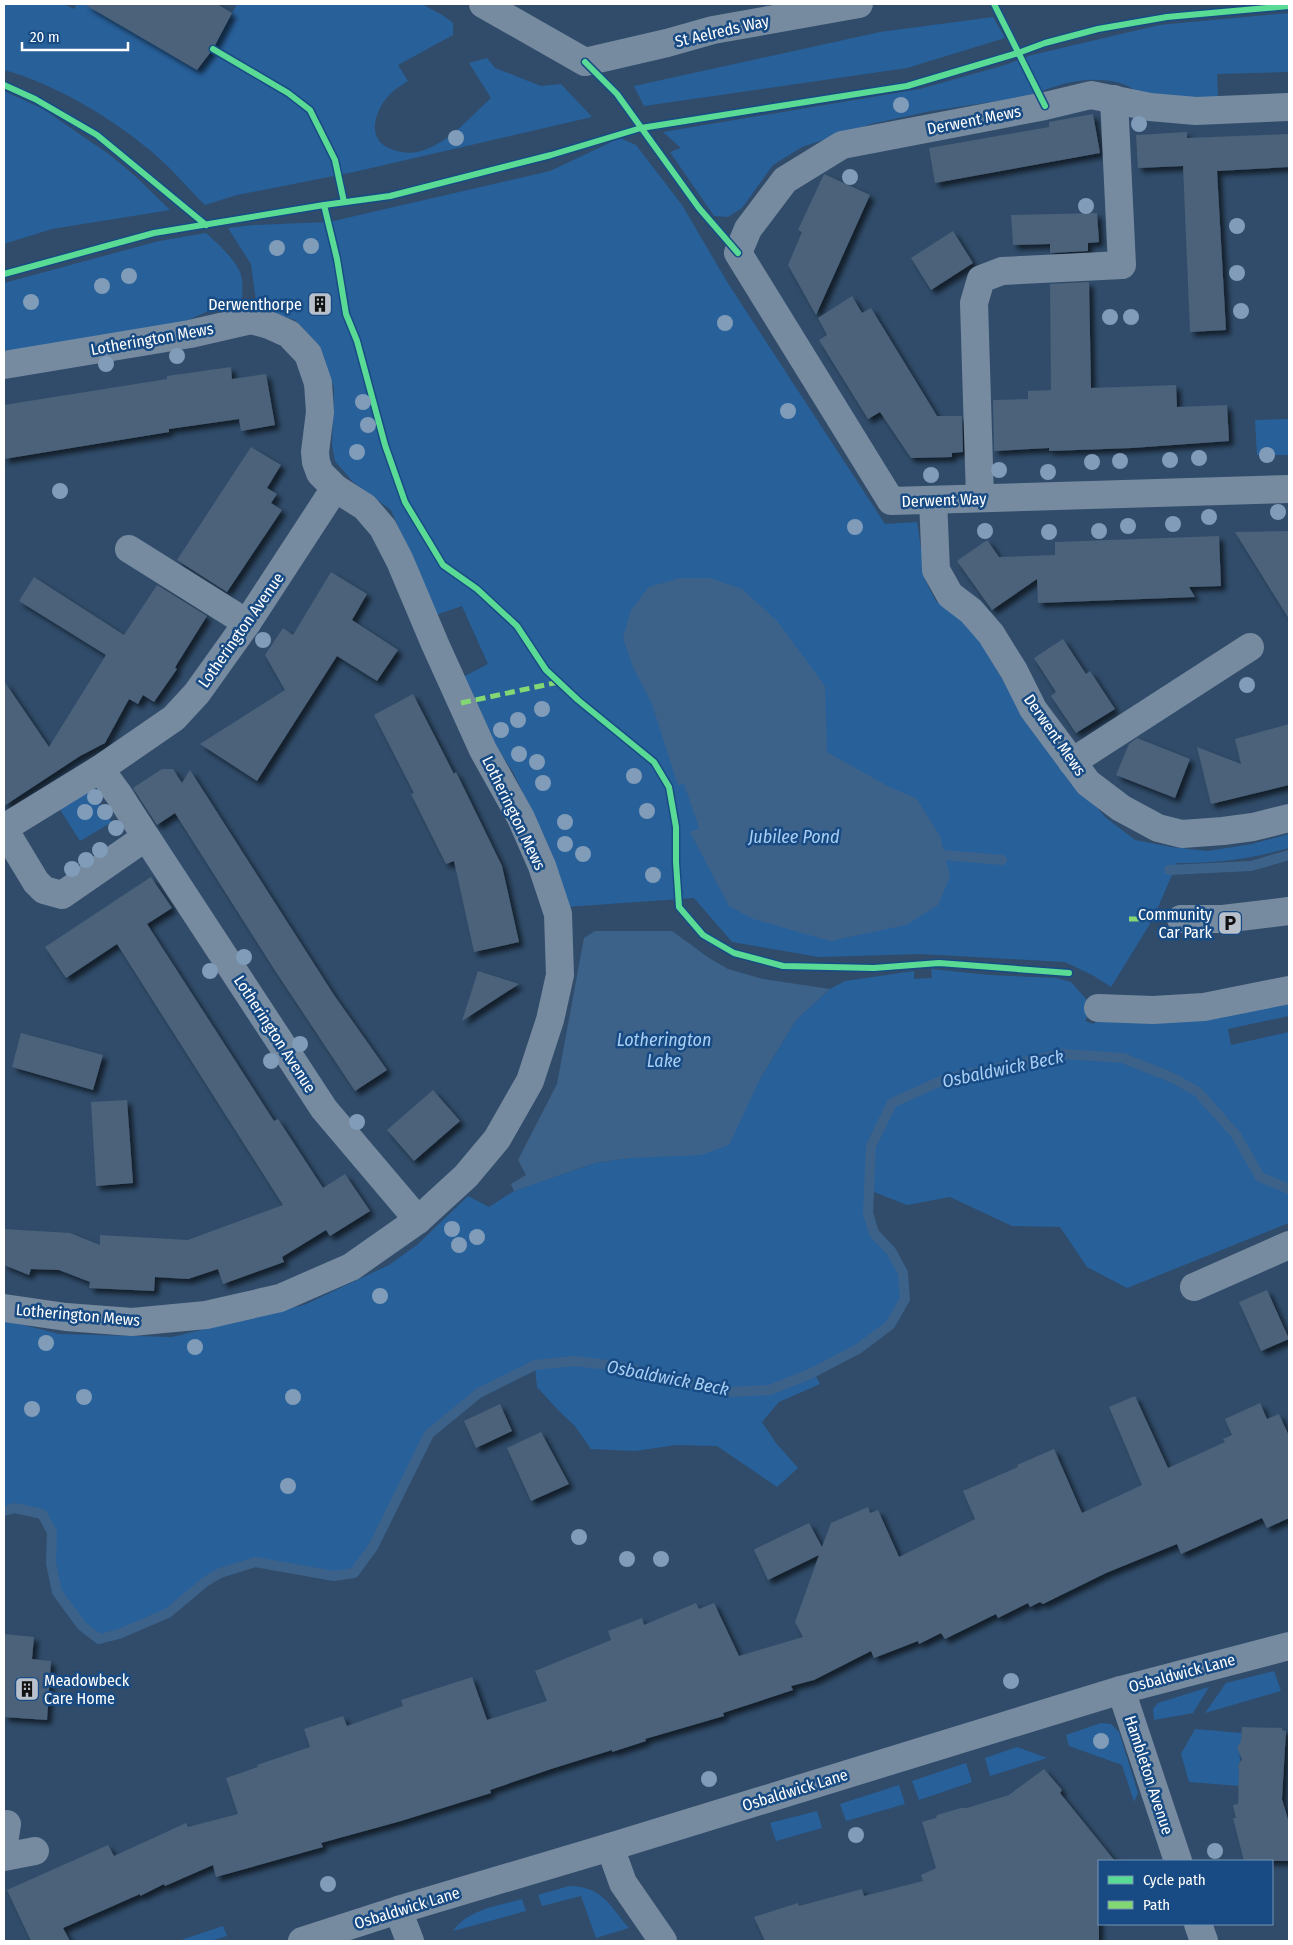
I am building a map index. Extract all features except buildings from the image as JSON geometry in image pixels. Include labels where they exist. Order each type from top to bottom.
[{"type":"street","name":"St Aelreds Way","points":[[483,4],[585,62],[713,30],[860,4]]},
{"type":"street","name":"Derwent Mews","points":[[738,254],[748,229],[785,180],[842,146],[1036,108],[1090,95],[1150,107],[1196,111],[1289,108]]},
{"type":"street","points":[[980,498],[974,303],[980,280],[1002,271],[1122,265],[1114,99]]},
{"type":"street","name":"Derwent Way","points":[[738,254],[891,501],[1289,489]]},
{"type":"street","name":"Lotherington Mews","points":[[4,365],[190,334],[251,320],[269,325],[289,334],[308,354],[318,383],[320,402],[315,452],[320,473],[335,488],[365,507],[383,528],[400,561],[483,750],[524,826],[542,866],[558,914],[560,975],[550,1020],[530,1081],[497,1139],[466,1176],[418,1220],[351,1267],[280,1298],[206,1315],[132,1322],[66,1317],[4,1308]]},
{"type":"street","name":"Lotherington Avenue","points":[[146,837],[62,894],[44,890],[36,882],[5,835],[174,718],[197,693],[247,623],[335,488]]},
{"type":"street","name":"Derwent Mews","points":[[933,500],[936,570],[950,595],[972,611],[991,634],[1014,671],[1033,709],[1088,783],[1121,808],[1158,828],[1182,834],[1253,827],[1289,818]]},
{"type":"street","points":[[129,549],[247,623]]},
{"type":"street","points":[[1072,762],[1250,647]]},
{"type":"street","name":"Lotherington Avenue","points":[[100,769],[119,795],[324,1109],[418,1220]]},
{"type":"street","points":[[1181,919],[1224,919],[1289,910]]},
{"type":"street","points":[[1098,1008],[1153,1010],[1204,1007],[1289,990]]},
{"type":"street","points":[[1194,1287],[1289,1245]]},
{"type":"street","name":"Osbaldwick Lane","points":[[302,1941],[398,1910],[1121,1690],[1289,1646]]},
{"type":"street","name":"Hambleton Avenue","points":[[1121,1690],[1178,1860]]},
{"type":"street","points":[[610,1847],[623,1883],[663,1941]]},
{"type":"street","points":[[4,1857],[35,1851]]},
{"type":"street","points":[[398,1910],[410,1941]]},
{"type":"street","points":[[1198,1925],[1204,1941]]},
{"type":"shaded area","points":[[4,4],[64,4],[74,9],[77,4],[84,4],[198,70],[213,49],[237,4],[422,4],[453,23],[453,35],[398,65],[408,81],[392,92],[386,99],[380,107],[375,124],[375,133],[378,140],[385,146],[401,152],[418,152],[441,142],[459,129],[491,98],[469,63],[487,58],[495,68],[541,86],[561,84],[592,117],[354,172],[237,195],[205,205],[158,157],[118,126],[62,93],[4,70]]},
{"type":"shaded area","points":[[1289,13],[1289,72],[1217,74],[1218,98],[1176,99],[1152,97],[1120,83],[1086,80],[1052,87],[1031,96],[931,111],[871,124],[802,147],[773,165],[742,208],[728,217],[714,216],[670,152],[681,148],[663,132],[920,89],[1005,65],[1032,55],[1159,25]]},
{"type":"shaded area","points":[[993,17],[1005,38],[907,68],[644,106],[634,86],[880,32]]},
{"type":"shaded area","points":[[4,91],[43,109],[110,155],[170,210],[52,229],[4,244]]},
{"type":"shaded area","points":[[620,138],[636,145],[682,205],[729,285],[885,524],[917,522],[926,582],[936,601],[970,624],[1011,694],[1070,775],[1105,817],[1135,840],[1171,847],[1208,851],[1252,844],[1289,834],[1289,848],[1274,852],[1233,860],[1177,863],[1153,919],[1111,987],[1094,976],[1065,962],[921,954],[819,957],[732,942],[694,898],[566,907],[551,852],[513,772],[501,754],[486,738],[463,677],[488,664],[462,606],[436,615],[391,510],[353,482],[335,461],[332,445],[334,388],[318,344],[295,320],[257,308],[251,264],[228,228],[253,225],[329,222],[550,171]]},
{"type":"shaded area","points":[[206,233],[238,267],[242,280],[241,308],[213,309],[170,328],[40,351],[4,350],[4,283],[159,241]]},
{"type":"shaded area","points":[[1289,419],[1289,455],[1257,455],[1255,420]]},
{"type":"shaded area","points":[[90,789],[112,822],[80,841],[59,808]]},
{"type":"shaded area","points":[[931,969],[990,975],[1057,978],[1071,982],[1093,1007],[1085,1021],[1094,1024],[1096,1021],[1289,1002],[1289,1016],[1228,1029],[1231,1045],[1289,1032],[1289,1223],[1127,1288],[1087,1267],[1060,1227],[1012,1226],[950,1197],[907,1205],[869,1190],[868,1213],[874,1233],[891,1251],[903,1273],[905,1299],[890,1325],[858,1349],[810,1374],[770,1390],[727,1392],[623,1367],[575,1361],[535,1365],[479,1393],[429,1434],[373,1547],[354,1573],[334,1576],[255,1562],[220,1573],[205,1582],[168,1613],[119,1634],[99,1639],[82,1626],[57,1592],[51,1563],[52,1532],[42,1514],[15,1508],[4,1511],[4,1320],[59,1334],[172,1337],[304,1305],[389,1265],[417,1245],[468,1196],[489,1207],[514,1191],[542,1181],[595,1163],[629,1158],[760,1079],[796,1020],[830,989],[845,981],[914,971],[914,979],[932,978]]},
{"type":"shaded area","points":[[574,1363],[622,1370],[726,1393],[771,1391],[815,1374],[820,1384],[779,1402],[762,1422],[776,1443],[798,1468],[777,1487],[717,1446],[676,1445],[635,1451],[591,1449],[575,1426],[537,1387],[535,1367]]},
{"type":"shaded area","points":[[1274,1671],[1281,1691],[1205,1713],[1226,1683]]},
{"type":"shaded area","points":[[1209,1687],[1193,1713],[1154,1720],[1153,1709],[1158,1703]]},
{"type":"shaded area","points":[[1101,1723],[1111,1724],[1119,1732],[1138,1793],[1134,1802],[1122,1765],[1069,1746],[1066,1735]]},
{"type":"shaded area","points":[[1195,1729],[1242,1733],[1240,1763],[1238,1765],[1240,1771],[1239,1786],[1189,1782],[1181,1754]]},
{"type":"shaded area","points":[[1017,1747],[1047,1758],[990,1776],[985,1758]]},
{"type":"shaded area","points":[[966,1763],[972,1782],[919,1800],[912,1781]]},
{"type":"shaded area","points":[[899,1785],[905,1804],[846,1821],[840,1804]]},
{"type":"shaded area","points":[[817,1811],[822,1828],[776,1841],[770,1823]]},
{"type":"shaded area","points":[[569,1886],[590,1889],[597,1893],[629,1928],[596,1938],[581,1896],[542,1906],[538,1895]]},
{"type":"shaded area","points":[[522,1899],[526,1911],[453,1931],[459,1924],[475,1913]]},
{"type":"shaded area","points":[[223,1926],[227,1936],[210,1941],[178,1941]]},
{"type":"water","name":"Jubilee Pond","points":[[680,578],[710,578],[742,589],[777,621],[825,686],[827,752],[891,788],[916,798],[940,836],[950,877],[938,905],[906,925],[830,941],[753,919],[729,906],[690,832],[699,828],[684,784],[678,785],[652,704],[633,667],[623,638],[631,610],[649,587]]},
{"type":"water","name":"Lotherington Lake","points":[[595,931],[672,931],[709,958],[728,969],[763,979],[830,989],[796,1020],[760,1079],[729,1145],[701,1155],[629,1158],[595,1163],[514,1191],[511,1184],[526,1175],[518,1160],[557,1084],[584,938]]},
{"type":"waterway","points":[[944,855],[1002,860]]},
{"type":"waterway","points":[[1169,870],[1251,866],[1289,855]]},
{"type":"waterway","name":"Osbaldwick Beck","points":[[4,1511],[15,1508],[42,1514],[52,1532],[51,1563],[57,1592],[82,1626],[99,1639],[119,1634],[168,1613],[205,1582],[220,1573],[255,1562],[334,1576],[354,1573],[373,1547],[429,1434],[479,1393],[535,1365],[575,1361],[623,1367],[727,1392],[770,1390],[810,1374],[858,1349],[890,1325],[905,1299],[903,1273],[891,1251],[874,1233],[868,1213],[871,1146],[892,1103],[945,1079],[1063,1054],[1123,1058],[1173,1078],[1198,1092],[1236,1135],[1260,1177],[1289,1189]]},
{"type":"marked path","points":[[461,703],[559,682]]},
{"type":"marked path","points":[[1129,919],[1181,919]]},
{"type":"cycle path","points":[[994,4],[1045,106]]},
{"type":"cycle path","points":[[4,274],[154,233],[390,196],[551,155],[641,128],[907,86],[1018,53],[1045,43],[1098,29],[1167,17],[1289,6]]},
{"type":"cycle path","points":[[213,49],[288,93],[310,110],[335,160],[344,202]]},
{"type":"cycle path","points":[[585,62],[617,94],[699,208],[738,253]]},
{"type":"cycle path","points":[[4,85],[35,99],[97,135],[206,225]]},
{"type":"cycle path","points":[[324,205],[337,259],[346,314],[357,341],[385,445],[405,502],[443,565],[477,589],[517,626],[546,670],[578,700],[654,762],[669,787],[676,827],[679,907],[703,935],[734,953],[783,966],[874,968],[939,963],[1069,973]]},
{"type":"place","name":"Derwenthorpe","points":[[320,304]]},
{"type":"place","name":"Community Car Park","points":[[1230,923]]},
{"type":"place","name":"Meadowbeck Care Home","points":[[27,1689]]}]
